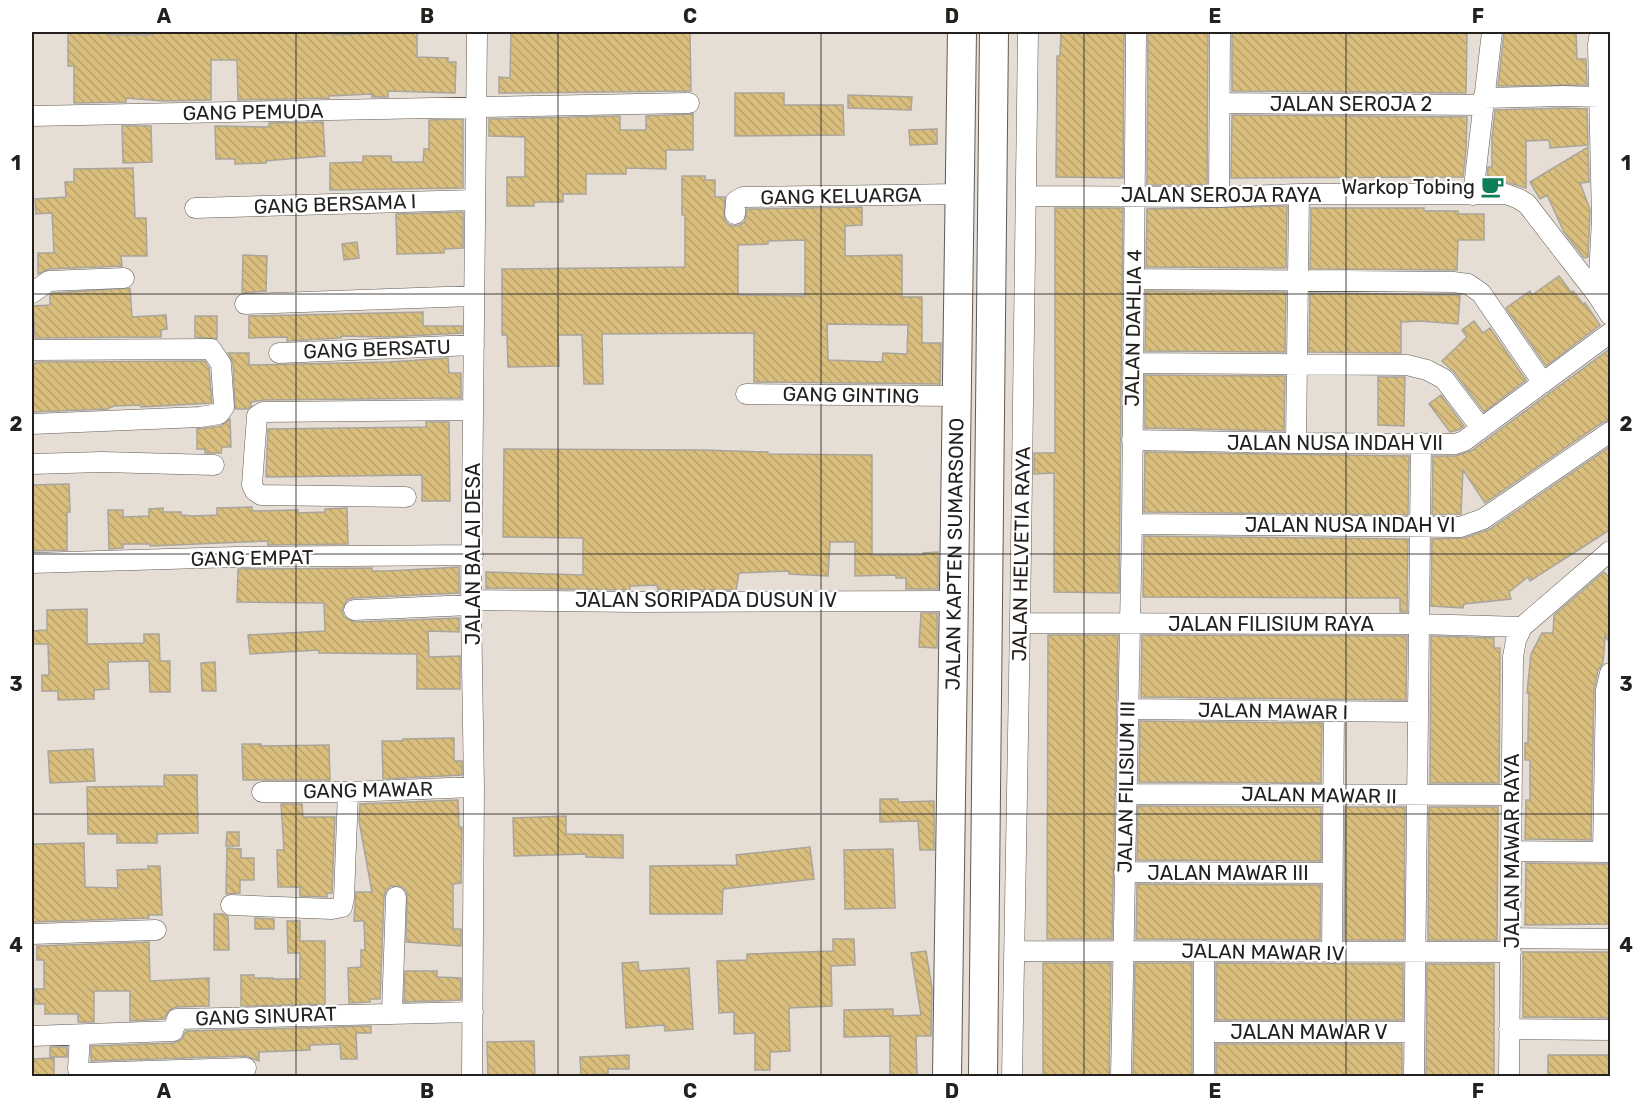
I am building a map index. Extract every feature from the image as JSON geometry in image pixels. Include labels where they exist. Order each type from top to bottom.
[{"type":"highway","name":"JALAN KAPTEN SUMARSONO","points":[[948,1077],[951,774],[946,601],[956,396],[962,32]]},
{"type":"highway","name":"JALAN KAPTEN SUMARSONO","points":[[983,1077],[994,32]]},
{"type":"highway","points":[[951,774],[986,774]]},
{"type":"street","name":"JALAN BALAI DESA","points":[[472,1077],[473,296],[477,32]]},
{"type":"street","name":"JALAN HELVETIA RAYA","points":[[1012,1077],[1028,32]]},
{"type":"street","name":"JALAN DAHLIA 4","points":[[1129,624],[1137,32]]},
{"type":"street","points":[[1219,197],[1220,32]]},
{"type":"street","points":[[1473,195],[1492,32]]},
{"type":"street","points":[[1598,296],[1602,219],[1598,45],[1600,32]]},
{"type":"street","name":"JALAN SEROJA 2","points":[[1220,103],[1483,101],[1563,96],[1600,97]]},
{"type":"street","name":"GANG PEMUDA","points":[[32,116],[475,106],[689,104]]},
{"type":"street","name":"GANG KELUARGA","points":[[735,214],[736,201],[743,197],[960,194]]},
{"type":"street","name":"JALAN SEROJA RAYA","points":[[1026,196],[1219,197],[1299,194],[1506,194],[1527,204],[1611,315]]},
{"type":"street","points":[[1296,444],[1299,194]]},
{"type":"street","name":"GANG BERSAMA I","points":[[195,208],[474,200]]},
{"type":"street","points":[[32,293],[49,281],[124,279]]},
{"type":"street","points":[[1134,279],[1468,284],[1481,293],[1543,383]]},
{"type":"street","points":[[245,304],[473,296]]},
{"type":"street","name":"JALAN NUSA INDAH VII","points":[[1132,440],[1296,444],[1455,444],[1464,441],[1611,333]]},
{"type":"street","name":"GANG BERSATU","points":[[279,353],[474,345]]},
{"type":"street","points":[[32,350],[211,349],[221,364],[224,407],[219,414],[200,417],[32,424]]},
{"type":"street","points":[[1133,363],[1407,364],[1427,370],[1444,379],[1481,428]]},
{"type":"street","name":"GANG GINTING","points":[[746,394],[956,396]]},
{"type":"street","points":[[406,497],[261,495],[252,485],[257,416],[263,412],[473,410]]},
{"type":"street","name":"JALAN NUSA INDAH VI","points":[[1132,524],[1460,527],[1483,519],[1611,432]]},
{"type":"street","points":[[1414,1077],[1420,443]]},
{"type":"street","points":[[32,464],[102,462],[214,465]]},
{"type":"street","name":"GANG EMPAT","points":[[32,563],[236,557],[473,555]]},
{"type":"street","points":[[1522,627],[1609,556]]},
{"type":"street","name":"JALAN SORIPADA DUSUN IV","points":[[354,610],[472,602],[946,601]]},
{"type":"street","name":"JALAN FILISIUM RAYA","points":[[1020,623],[1419,624],[1522,627]]},
{"type":"street","name":"JALAN FILISIUM III","points":[[1121,1077],[1129,624]]},
{"type":"street","name":"JALAN MAWAR RAYA","points":[[1509,1077],[1513,657],[1516,640],[1522,627]]},
{"type":"street","points":[[1511,851],[1607,852],[1606,690],[1611,673]]},
{"type":"street","name":"JALAN MAWAR I","points":[[1128,710],[1418,712]]},
{"type":"street","points":[[1332,953],[1334,712]]},
{"type":"street","name":"GANG MAWAR","points":[[262,792],[348,792],[474,787]]},
{"type":"street","points":[[231,904],[332,909],[342,907],[348,792]]},
{"type":"street","name":"JALAN MAWAR II","points":[[1126,794],[1512,795]]},
{"type":"street","name":"JALAN MAWAR III","points":[[1124,872],[1332,873]]},
{"type":"street","points":[[392,1012],[396,897]]},
{"type":"street","points":[[32,934],[156,930]]},
{"type":"street","name":"JALAN MAWAR IV","points":[[1015,951],[1415,953],[1611,939]]},
{"type":"street","points":[[1204,951],[1204,1077]]},
{"type":"street","name":"GANG SINURAT","points":[[32,1036],[173,1031],[177,1019],[392,1012],[473,1012]]},
{"type":"street","points":[[1509,1029],[1611,1030]]},
{"type":"street","name":"JALAN MAWAR V","points":[[1204,1032],[1414,1032]]},
{"type":"street","points":[[80,1035],[78,1069],[82,1073],[246,1068]]},
{"type":"building","points":[[68,32],[153,35],[153,32],[334,32],[334,35],[417,32],[417,57],[448,58],[448,62],[456,62],[455,93],[388,91],[388,97],[372,97],[372,94],[329,96],[329,98],[238,100],[237,60],[211,60],[211,100],[164,101],[126,98],[126,102],[74,103],[74,66],[68,66]]},
{"type":"building","points":[[511,32],[690,32],[691,91],[499,93],[499,77],[510,78]]},
{"type":"building","points":[[1061,32],[1124,32],[1123,178],[1056,177],[1057,56],[1060,56]]},
{"type":"building","points":[[1148,32],[1208,32],[1207,185],[1147,185]]},
{"type":"building","points":[[1232,32],[1467,32],[1466,93],[1232,91]]},
{"type":"building","points":[[1504,32],[1576,32],[1577,59],[1586,59],[1587,85],[1498,86]]},
{"type":"building","points":[[735,93],[784,93],[784,105],[843,105],[844,135],[735,136]]},
{"type":"building","points":[[848,95],[912,97],[911,110],[848,108]]},
{"type":"building","points":[[1587,109],[1588,145],[1550,148],[1549,140],[1526,141],[1526,188],[1506,182],[1487,182],[1488,167],[1492,167],[1495,110]]},
{"type":"building","points":[[693,114],[693,150],[666,150],[666,169],[626,168],[626,174],[586,174],[586,194],[563,194],[563,202],[534,202],[534,206],[507,206],[507,177],[525,177],[525,137],[489,136],[489,119],[620,116],[620,130],[646,130],[646,116]]},
{"type":"building","points":[[1232,115],[1467,117],[1463,177],[1231,178]]},
{"type":"building","points":[[463,119],[463,188],[330,190],[330,163],[363,162],[363,156],[391,156],[392,162],[423,162],[424,149],[429,149],[429,120]]},
{"type":"building","points":[[323,122],[325,156],[235,164],[235,159],[216,159],[215,126],[269,127],[269,123]]},
{"type":"building","points":[[122,126],[151,126],[152,162],[123,163]]},
{"type":"building","points":[[937,129],[937,144],[910,145],[909,130]]},
{"type":"building","points":[[1588,147],[1589,182],[1580,183],[1590,209],[1588,257],[1584,258],[1564,232],[1547,195],[1540,199],[1530,182]]},
{"type":"building","points":[[133,168],[135,218],[146,218],[147,256],[121,256],[122,266],[49,269],[38,274],[38,253],[54,253],[52,213],[36,214],[35,199],[66,197],[65,182],[74,182],[74,169]]},
{"type":"building","points":[[682,176],[705,176],[705,180],[715,180],[715,197],[725,197],[724,219],[728,224],[734,226],[745,221],[747,209],[862,207],[862,225],[845,226],[845,256],[902,255],[902,297],[922,297],[922,343],[941,343],[940,384],[754,382],[754,333],[602,334],[603,384],[584,384],[582,335],[558,335],[559,366],[508,367],[507,335],[502,335],[502,269],[685,267],[685,215],[682,215]],"holes":[[[805,240],[805,296],[738,295],[738,245]],[[827,324],[908,325],[907,354],[883,353],[882,362],[828,360]]]},
{"type":"building","points":[[1287,206],[1286,268],[1146,267],[1147,209]]},
{"type":"building","points":[[1055,208],[1123,208],[1119,593],[1054,592],[1054,473],[1034,474],[1034,453],[1055,453]]},
{"type":"building","points":[[1311,208],[1424,208],[1424,211],[1484,214],[1484,240],[1458,240],[1457,270],[1310,269]]},
{"type":"building","points":[[463,212],[463,248],[444,249],[444,253],[397,254],[396,214]]},
{"type":"building","points":[[357,242],[359,258],[344,260],[342,244]]},
{"type":"building","points":[[243,255],[267,256],[266,291],[242,293]]},
{"type":"building","points":[[1559,276],[1571,292],[1573,291],[1583,304],[1585,303],[1600,325],[1546,366],[1506,308],[1530,291],[1532,295]]},
{"type":"building","points":[[130,288],[132,317],[166,315],[167,329],[161,330],[161,337],[35,338],[33,306],[50,305],[50,295],[53,293]]},
{"type":"building","points":[[1146,291],[1286,292],[1285,352],[1145,351]]},
{"type":"building","points":[[1310,293],[1460,295],[1458,324],[1401,322],[1401,353],[1309,352]]},
{"type":"building","points":[[423,312],[423,326],[462,326],[462,333],[388,337],[341,336],[341,338],[287,341],[287,337],[249,338],[249,316]]},
{"type":"building","points":[[195,316],[217,316],[217,339],[195,337]]},
{"type":"building","points":[[1474,321],[1483,333],[1490,328],[1526,380],[1484,412],[1454,372],[1442,361],[1467,337],[1462,330]]},
{"type":"building","points":[[1611,348],[1611,420],[1603,422],[1485,503],[1463,470],[1461,514],[1432,515],[1433,456],[1455,456],[1471,451]]},
{"type":"building","points":[[228,353],[249,353],[249,365],[389,362],[448,358],[449,373],[461,373],[461,398],[263,400],[251,402],[251,406],[247,409],[235,409],[233,363]]},
{"type":"building","points":[[205,361],[209,368],[212,403],[141,407],[140,405],[114,406],[107,409],[32,412],[32,364],[36,362]]},
{"type":"building","points":[[1145,375],[1285,376],[1284,431],[1145,428]]},
{"type":"building","points":[[1378,377],[1405,377],[1404,426],[1378,425]]},
{"type":"building","points":[[1441,395],[1464,426],[1458,430],[1450,432],[1429,404]]},
{"type":"building","points":[[230,419],[231,447],[222,447],[221,453],[205,453],[205,449],[197,449],[197,429],[221,426]]},
{"type":"building","points":[[426,422],[449,422],[450,501],[422,501],[422,475],[266,477],[268,429],[426,427]]},
{"type":"building","points":[[1611,446],[1611,529],[1530,581],[1528,577],[1509,592],[1511,599],[1464,604],[1463,608],[1431,606],[1432,539],[1464,538],[1490,529]]},
{"type":"building","points":[[504,449],[701,450],[768,452],[768,454],[872,455],[872,555],[923,555],[923,553],[938,552],[938,589],[906,589],[906,578],[896,578],[896,575],[855,576],[855,542],[830,542],[828,576],[789,574],[789,571],[739,573],[736,590],[658,590],[657,585],[630,586],[630,590],[486,588],[486,572],[583,575],[583,538],[503,537]]},
{"type":"building","points":[[1145,452],[1409,456],[1408,515],[1144,512]]},
{"type":"building","points":[[69,484],[70,512],[67,512],[67,550],[33,551],[32,485]]},
{"type":"building","points":[[252,507],[252,511],[298,510],[298,513],[347,508],[348,544],[268,545],[268,541],[150,546],[150,544],[123,544],[123,548],[109,549],[108,510],[123,510],[123,517],[149,516],[149,509],[163,508],[163,512],[181,512],[181,515],[193,516],[217,515],[217,508]]},
{"type":"building","points":[[1144,536],[1408,539],[1407,612],[1400,612],[1400,598],[1143,597]]},
{"type":"building","points":[[459,567],[459,593],[353,598],[347,600],[342,610],[344,617],[355,622],[459,618],[459,632],[428,631],[429,657],[460,656],[460,689],[417,689],[417,654],[319,653],[319,650],[250,654],[248,635],[325,631],[324,603],[237,602],[238,569],[372,568],[372,571],[388,571]]},
{"type":"building","points":[[1604,572],[1611,579],[1611,644],[1605,636],[1603,663],[1598,670],[1594,690],[1591,840],[1525,839],[1526,800],[1530,800],[1530,760],[1525,760],[1525,743],[1528,743],[1529,694],[1527,693],[1531,654],[1542,633],[1553,633],[1554,615]]},
{"type":"building","points":[[87,609],[87,644],[144,643],[144,634],[159,634],[160,661],[170,661],[170,692],[150,692],[149,661],[108,662],[109,689],[94,690],[94,699],[58,700],[58,691],[42,691],[42,675],[49,675],[48,644],[32,644],[32,631],[47,630],[47,610]]},
{"type":"building","points":[[921,613],[937,613],[937,648],[919,647]]},
{"type":"building","points":[[1048,635],[1118,635],[1112,939],[1047,939]]},
{"type":"building","points":[[1142,635],[1407,636],[1406,700],[1141,697]]},
{"type":"building","points":[[1431,636],[1494,638],[1494,648],[1500,648],[1499,783],[1430,783]]},
{"type":"building","points":[[215,662],[216,691],[202,691],[201,663]]},
{"type":"building","points":[[1140,721],[1322,723],[1321,783],[1139,782]]},
{"type":"building","points":[[454,738],[454,761],[462,761],[462,775],[383,779],[382,741]]},
{"type":"building","points":[[242,744],[329,745],[330,780],[243,780]]},
{"type":"building","points":[[93,749],[95,781],[50,783],[48,751]]},
{"type":"building","points":[[164,775],[197,775],[198,833],[157,834],[157,843],[117,843],[117,834],[88,834],[87,787],[164,786]]},
{"type":"building","points":[[880,799],[898,799],[898,802],[934,801],[934,850],[920,850],[918,821],[880,822]]},
{"type":"building","points":[[458,800],[459,827],[462,827],[461,883],[453,884],[453,929],[461,929],[461,946],[406,942],[407,892],[402,887],[391,886],[386,890],[384,897],[380,999],[349,1003],[348,968],[361,967],[361,950],[365,950],[364,921],[354,921],[356,892],[372,892],[359,821],[360,804]]},
{"type":"building","points":[[281,804],[302,804],[303,817],[335,817],[332,893],[327,893],[327,897],[300,896],[300,887],[278,887],[277,850],[284,850]]},
{"type":"building","points":[[1138,806],[1321,807],[1321,861],[1137,860]]},
{"type":"building","points":[[1345,807],[1405,807],[1404,940],[1344,940]]},
{"type":"building","points":[[1429,807],[1498,807],[1497,940],[1428,940]]},
{"type":"building","points":[[566,816],[566,834],[623,835],[623,858],[586,857],[586,854],[514,856],[513,818]]},
{"type":"building","points":[[227,832],[239,832],[239,846],[226,846]]},
{"type":"building","points":[[84,843],[85,887],[118,888],[117,870],[148,869],[148,866],[160,866],[162,915],[148,915],[149,918],[32,922],[32,844]]},
{"type":"building","points":[[810,847],[814,879],[723,889],[722,914],[650,914],[650,866],[737,865],[736,855]]},
{"type":"building","points":[[227,848],[241,849],[241,858],[254,858],[254,880],[240,880],[240,893],[226,894]]},
{"type":"building","points":[[893,849],[895,908],[845,909],[844,850]]},
{"type":"building","points":[[1526,863],[1611,864],[1611,924],[1525,925]]},
{"type":"building","points":[[1137,884],[1321,885],[1320,940],[1136,939]]},
{"type":"building","points":[[214,914],[228,916],[229,950],[214,950]]},
{"type":"building","points":[[255,918],[274,919],[274,929],[255,929]]},
{"type":"building","points":[[287,921],[300,921],[300,941],[325,941],[325,1004],[241,1006],[241,975],[254,975],[254,978],[300,979],[300,953],[288,953]]},
{"type":"building","points":[[833,939],[854,939],[855,965],[831,966],[832,1006],[789,1008],[790,1051],[770,1052],[770,1070],[755,1070],[755,1033],[734,1034],[734,1012],[719,1013],[717,961],[747,960],[747,954],[833,951]]},
{"type":"building","points":[[149,942],[150,981],[209,978],[209,1006],[176,1007],[169,1010],[164,1019],[130,1021],[130,991],[94,991],[94,1022],[78,1022],[78,1014],[45,1014],[45,1004],[35,1004],[34,989],[44,989],[44,960],[37,960],[37,946]]},
{"type":"building","points":[[926,951],[932,988],[931,1036],[916,1036],[917,1075],[890,1076],[890,1036],[844,1037],[844,1010],[893,1009],[893,1016],[921,1015],[911,953]]},
{"type":"building","points":[[1523,952],[1611,952],[1611,1018],[1523,1017]]},
{"type":"building","points":[[638,962],[639,971],[689,968],[693,1029],[665,1031],[664,1025],[626,1028],[622,963]]},
{"type":"building","points":[[1043,963],[1111,963],[1109,1077],[1043,1077]]},
{"type":"building","points":[[1135,963],[1192,963],[1192,1077],[1133,1077]]},
{"type":"building","points":[[1216,963],[1403,964],[1403,1020],[1216,1020]]},
{"type":"building","points":[[1427,964],[1494,964],[1494,1077],[1426,1077]]},
{"type":"building","points":[[405,971],[437,971],[437,977],[461,978],[461,1000],[404,1002]]},
{"type":"building","points":[[371,1026],[371,1033],[356,1033],[357,1059],[341,1059],[340,1044],[310,1045],[310,1050],[259,1052],[259,1061],[246,1056],[91,1061],[91,1046],[173,1043],[181,1040],[186,1031]]},
{"type":"building","points":[[534,1041],[535,1077],[488,1077],[487,1042]]},
{"type":"building","points":[[1216,1044],[1402,1044],[1402,1077],[1216,1077]]},
{"type":"building","points":[[50,1047],[67,1047],[67,1057],[50,1057]]},
{"type":"building","points":[[629,1055],[629,1069],[608,1069],[608,1074],[581,1075],[580,1057]]},
{"type":"building","points":[[1548,1055],[1611,1055],[1611,1077],[1548,1077]]},
{"type":"building","points":[[54,1058],[54,1077],[32,1077],[32,1059]]},
{"type":"place","name":"Warkop Tobing","points":[[1493,187]]}]
